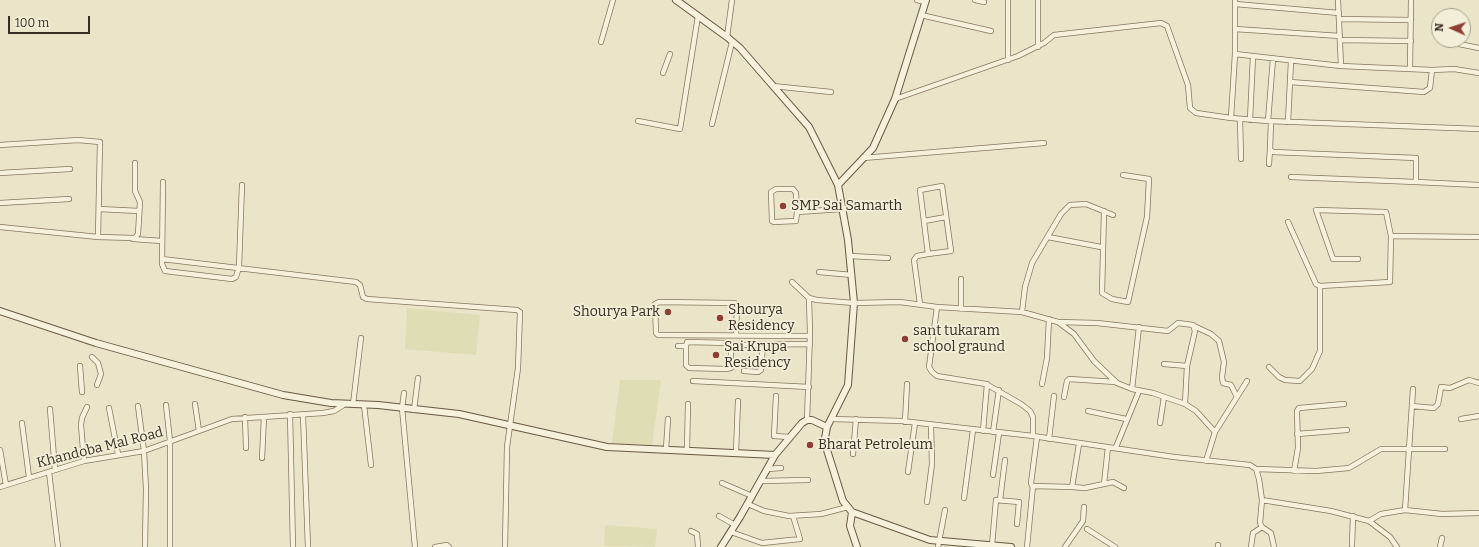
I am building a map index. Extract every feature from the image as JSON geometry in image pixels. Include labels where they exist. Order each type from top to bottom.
[{"type":"street","points":[[602,42],[613,0]]},
{"type":"street","points":[[676,0],[730,40],[809,127],[838,185],[850,256],[854,303],[848,384],[827,427],[825,438],[827,450],[843,501],[852,512],[938,544],[992,545],[1011,547]]},
{"type":"street","points":[[712,124],[730,40],[732,0]]},
{"type":"street","points":[[838,185],[873,148],[895,99],[925,1],[917,0]]},
{"type":"street","points":[[975,0],[984,2]]},
{"type":"street","points":[[1008,0],[1008,60]]},
{"type":"street","points":[[1038,0],[1038,47]]},
{"type":"street","points":[[1338,0],[1341,66]]},
{"type":"street","points":[[1410,69],[1411,0]]},
{"type":"street","points":[[1231,118],[1235,54],[1235,2],[1339,13]]},
{"type":"street","points":[[921,14],[991,31]]},
{"type":"street","points":[[638,121],[680,128],[698,16]]},
{"type":"street","points":[[1339,19],[1411,20]]},
{"type":"street","points":[[895,99],[1008,60],[1038,47],[1057,34],[1161,23],[1168,26],[1186,78],[1190,108],[1193,112],[1250,120],[1479,129]]},
{"type":"street","points":[[1235,29],[1340,38],[1411,41]]},
{"type":"street","points":[[663,73],[670,54]]},
{"type":"street","points":[[1235,54],[1341,66],[1432,70],[1454,69],[1479,73]]},
{"type":"street","points":[[1250,120],[1253,56]]},
{"type":"street","points":[[1269,164],[1269,121],[1273,58]]},
{"type":"street","points":[[1288,122],[1291,60]]},
{"type":"street","points":[[1290,82],[1424,92],[1430,88],[1432,70]]},
{"type":"street","points":[[773,86],[831,92]]},
{"type":"street","points":[[1240,119],[1241,160]]},
{"type":"street","points":[[0,145],[78,140],[100,142],[98,237]]},
{"type":"street","points":[[863,158],[1044,144]]},
{"type":"street","points":[[1270,149],[1273,152],[1416,158],[1416,182]]},
{"type":"street","points":[[133,239],[138,234],[140,202],[135,191],[135,163]]},
{"type":"street","points":[[0,173],[70,169]]},
{"type":"street","points":[[1104,211],[1101,247],[1102,293],[1112,299],[1128,302],[1147,217],[1149,179],[1123,175]]},
{"type":"street","points":[[1291,177],[1479,185]]},
{"type":"street","points":[[163,182],[163,268],[168,272],[232,279],[236,277],[239,268],[242,185]]},
{"type":"street","points":[[920,304],[914,260],[917,256],[951,251],[942,186],[920,190],[928,254]]},
{"type":"street","points":[[793,189],[796,193],[797,212],[796,221],[777,223],[772,221],[773,190],[793,189]]},
{"type":"street","points":[[0,203],[69,199]]},
{"type":"street","points":[[1022,312],[1025,287],[1032,263],[1061,214],[1070,205],[1086,204],[1113,215]]},
{"type":"street","points":[[99,209],[139,211]]},
{"type":"street","points":[[797,212],[842,209]]},
{"type":"street","points":[[1288,222],[1316,284],[1320,286],[1390,282],[1391,236],[1386,212],[1316,210],[1333,259],[1358,259]]},
{"type":"street","points":[[924,221],[946,217]]},
{"type":"street","points":[[0,227],[98,237],[162,241]]},
{"type":"street","points":[[1391,236],[1479,237]]},
{"type":"street","points":[[1048,237],[1101,247]]},
{"type":"street","points":[[850,256],[888,258]]},
{"type":"street","points":[[162,259],[359,283],[363,297],[367,299],[518,310],[521,315],[519,353],[507,448],[505,547]]},
{"type":"street","points":[[819,272],[852,274]]},
{"type":"street","points":[[961,279],[961,309]]},
{"type":"street","points":[[792,282],[808,298],[854,303],[878,301],[961,309],[1022,312],[1058,322],[1139,327],[1168,331],[1178,323],[1194,326],[1211,334],[1219,341],[1224,362],[1222,377],[1223,383],[1231,385],[1237,397]]},
{"type":"street","points":[[1269,368],[1279,377],[1286,380],[1300,381],[1312,369],[1320,351],[1320,286]]},
{"type":"street","points":[[807,420],[810,344],[808,298]]},
{"type":"street","points":[[736,336],[737,306],[735,303],[659,302],[655,304],[657,335],[736,336],[810,336]]},
{"type":"street","points":[[937,307],[929,367],[932,372],[937,376],[987,384],[999,390],[1030,411],[1033,417],[1035,436],[1027,547]]},
{"type":"street","points":[[0,311],[96,343],[282,395],[345,404],[378,405],[458,414],[596,445],[775,455]]},
{"type":"street","points":[[1042,384],[1049,319]]},
{"type":"street","points":[[1058,322],[1074,334],[1094,361],[1117,383]]},
{"type":"street","points":[[1185,404],[1188,366],[1194,326]]},
{"type":"street","points":[[1132,389],[1139,327]]},
{"type":"street","points":[[353,404],[361,338]]},
{"type":"street","points":[[731,345],[731,368],[687,367],[687,342],[726,342],[731,345],[810,344]]},
{"type":"street","points":[[744,371],[758,372],[761,370],[763,344]]},
{"type":"street","points":[[678,346],[686,346]]},
{"type":"street","points":[[92,357],[98,363],[101,374],[97,386]]},
{"type":"street","points":[[1164,364],[1188,366]]},
{"type":"street","points":[[80,366],[82,392]]},
{"type":"street","points":[[414,410],[418,378]]},
{"type":"street","points":[[1064,397],[1067,381],[1069,379],[1117,383],[1138,391],[1185,404],[1196,411],[1215,432]]},
{"type":"street","points":[[1412,406],[1434,408],[1438,404],[1441,387],[1450,388],[1469,380],[1479,383]]},
{"type":"street","points":[[693,381],[809,387]]},
{"type":"street","points":[[1206,461],[1215,432],[1246,381]]},
{"type":"street","points":[[905,422],[907,384]]},
{"type":"street","points":[[983,431],[987,384]]},
{"type":"street","points":[[1405,510],[1413,389]]},
{"type":"street","points":[[993,432],[999,390]]},
{"type":"street","points":[[1116,448],[1138,391]]},
{"type":"street","points":[[404,392],[402,408],[415,547]]},
{"type":"street","points":[[776,396],[774,436],[790,437]]},
{"type":"street","points":[[1049,438],[1054,396]]},
{"type":"street","points":[[1160,423],[1164,397]]},
{"type":"street","points":[[736,452],[738,401]]},
{"type":"street","points":[[195,404],[199,431]]},
{"type":"street","name":"Khandoba Mal Road","points":[[0,487],[84,461],[118,454],[144,451],[224,421],[244,417],[264,417],[290,414],[303,415],[334,411],[345,404]]},
{"type":"street","points":[[687,450],[688,404]]},
{"type":"street","points":[[1294,471],[1298,448],[1296,414],[1299,408],[1344,404]]},
{"type":"street","points":[[166,405],[170,441],[170,547]]},
{"type":"street","points":[[364,405],[371,465]]},
{"type":"street","points":[[138,406],[144,451],[146,488],[145,547]]},
{"type":"street","points":[[84,461],[82,418],[87,407]]},
{"type":"street","points":[[109,408],[118,454]]},
{"type":"street","points":[[50,409],[55,470]]},
{"type":"street","points":[[1088,412],[1126,419]]},
{"type":"street","points":[[290,414],[294,547]]},
{"type":"street","points":[[303,415],[308,547]]},
{"type":"street","points":[[1461,419],[1479,416]]},
{"type":"street","points":[[244,417],[246,448]]},
{"type":"street","points":[[262,458],[264,417]]},
{"type":"street","points":[[666,449],[668,419]]},
{"type":"street","points":[[832,419],[905,422],[1035,436],[1079,444],[1206,461],[1248,464],[1256,469],[1294,471],[1349,468],[1381,449],[1445,449]]},
{"type":"street","points":[[853,454],[856,419]]},
{"type":"street","points":[[720,547],[736,525],[775,455],[802,423],[807,420],[818,422],[827,427]]},
{"type":"street","points":[[22,423],[29,477]]},
{"type":"street","points":[[908,472],[915,424]]},
{"type":"street","points":[[927,502],[932,464],[931,426]]},
{"type":"street","points":[[964,498],[973,430]]},
{"type":"street","points":[[1298,434],[1347,430]]},
{"type":"street","points":[[993,475],[999,432]]},
{"type":"street","points":[[1072,487],[1079,444]]},
{"type":"street","points":[[1104,484],[1108,447]]},
{"type":"street","points":[[0,450],[6,485]]},
{"type":"street","points":[[1000,500],[1005,460]]},
{"type":"street","points":[[767,469],[781,468]]},
{"type":"street","points":[[1256,469],[1259,478],[1262,500],[1260,520],[1262,527],[1271,533],[1274,547]]},
{"type":"street","points":[[49,472],[58,547]]},
{"type":"street","points":[[760,481],[808,480]]},
{"type":"street","points":[[1032,488],[1037,486],[1085,488],[1113,482],[1124,488]]},
{"type":"street","points":[[722,483],[752,496]]},
{"type":"street","points":[[992,545],[996,500],[1019,502],[1017,524]]},
{"type":"street","points":[[1262,500],[1332,511],[1369,521],[1390,538],[1395,546]]},
{"type":"street","points":[[748,504],[778,515],[793,516],[821,514],[848,507]]},
{"type":"street","points":[[1065,547],[1083,521],[1084,507]]},
{"type":"street","points":[[938,544],[945,510]]},
{"type":"street","points":[[1369,521],[1381,514],[1405,510],[1442,514],[1479,513]]},
{"type":"street","points":[[852,512],[850,526],[857,547]]},
{"type":"street","points":[[720,516],[736,525]]},
{"type":"street","points":[[731,532],[762,543],[800,539],[793,516]]},
{"type":"street","points":[[1352,545],[1353,516]]},
{"type":"street","points":[[1251,547],[1253,533],[1262,527]]},
{"type":"street","points":[[1087,529],[1115,547]]},
{"type":"street","points":[[691,531],[697,534],[698,547]]},
{"type":"street","points":[[1440,547],[1442,538]]},
{"type":"street","points":[[435,547],[446,545],[449,547]]},
{"type":"shaded area","points":[[407,308],[480,315],[476,355],[405,349]]},
{"type":"shaded area","points":[[620,380],[661,380],[652,445],[612,443]]},
{"type":"shaded area","points":[[605,525],[657,529],[655,547],[604,546]]},
{"type":"place","name":"SMP Sai Samarth","points":[[783,206]]},
{"type":"place","name":"Shourya Park","points":[[668,312]]},
{"type":"place","name":"Shourya Residency","points":[[720,318]]},
{"type":"place","name":"sant tukaram school graund","points":[[905,339]]},
{"type":"place","name":"Sai Krupa Residency","points":[[716,355]]},
{"type":"place","name":"Bharat Petroleum","points":[[810,445]]}]
